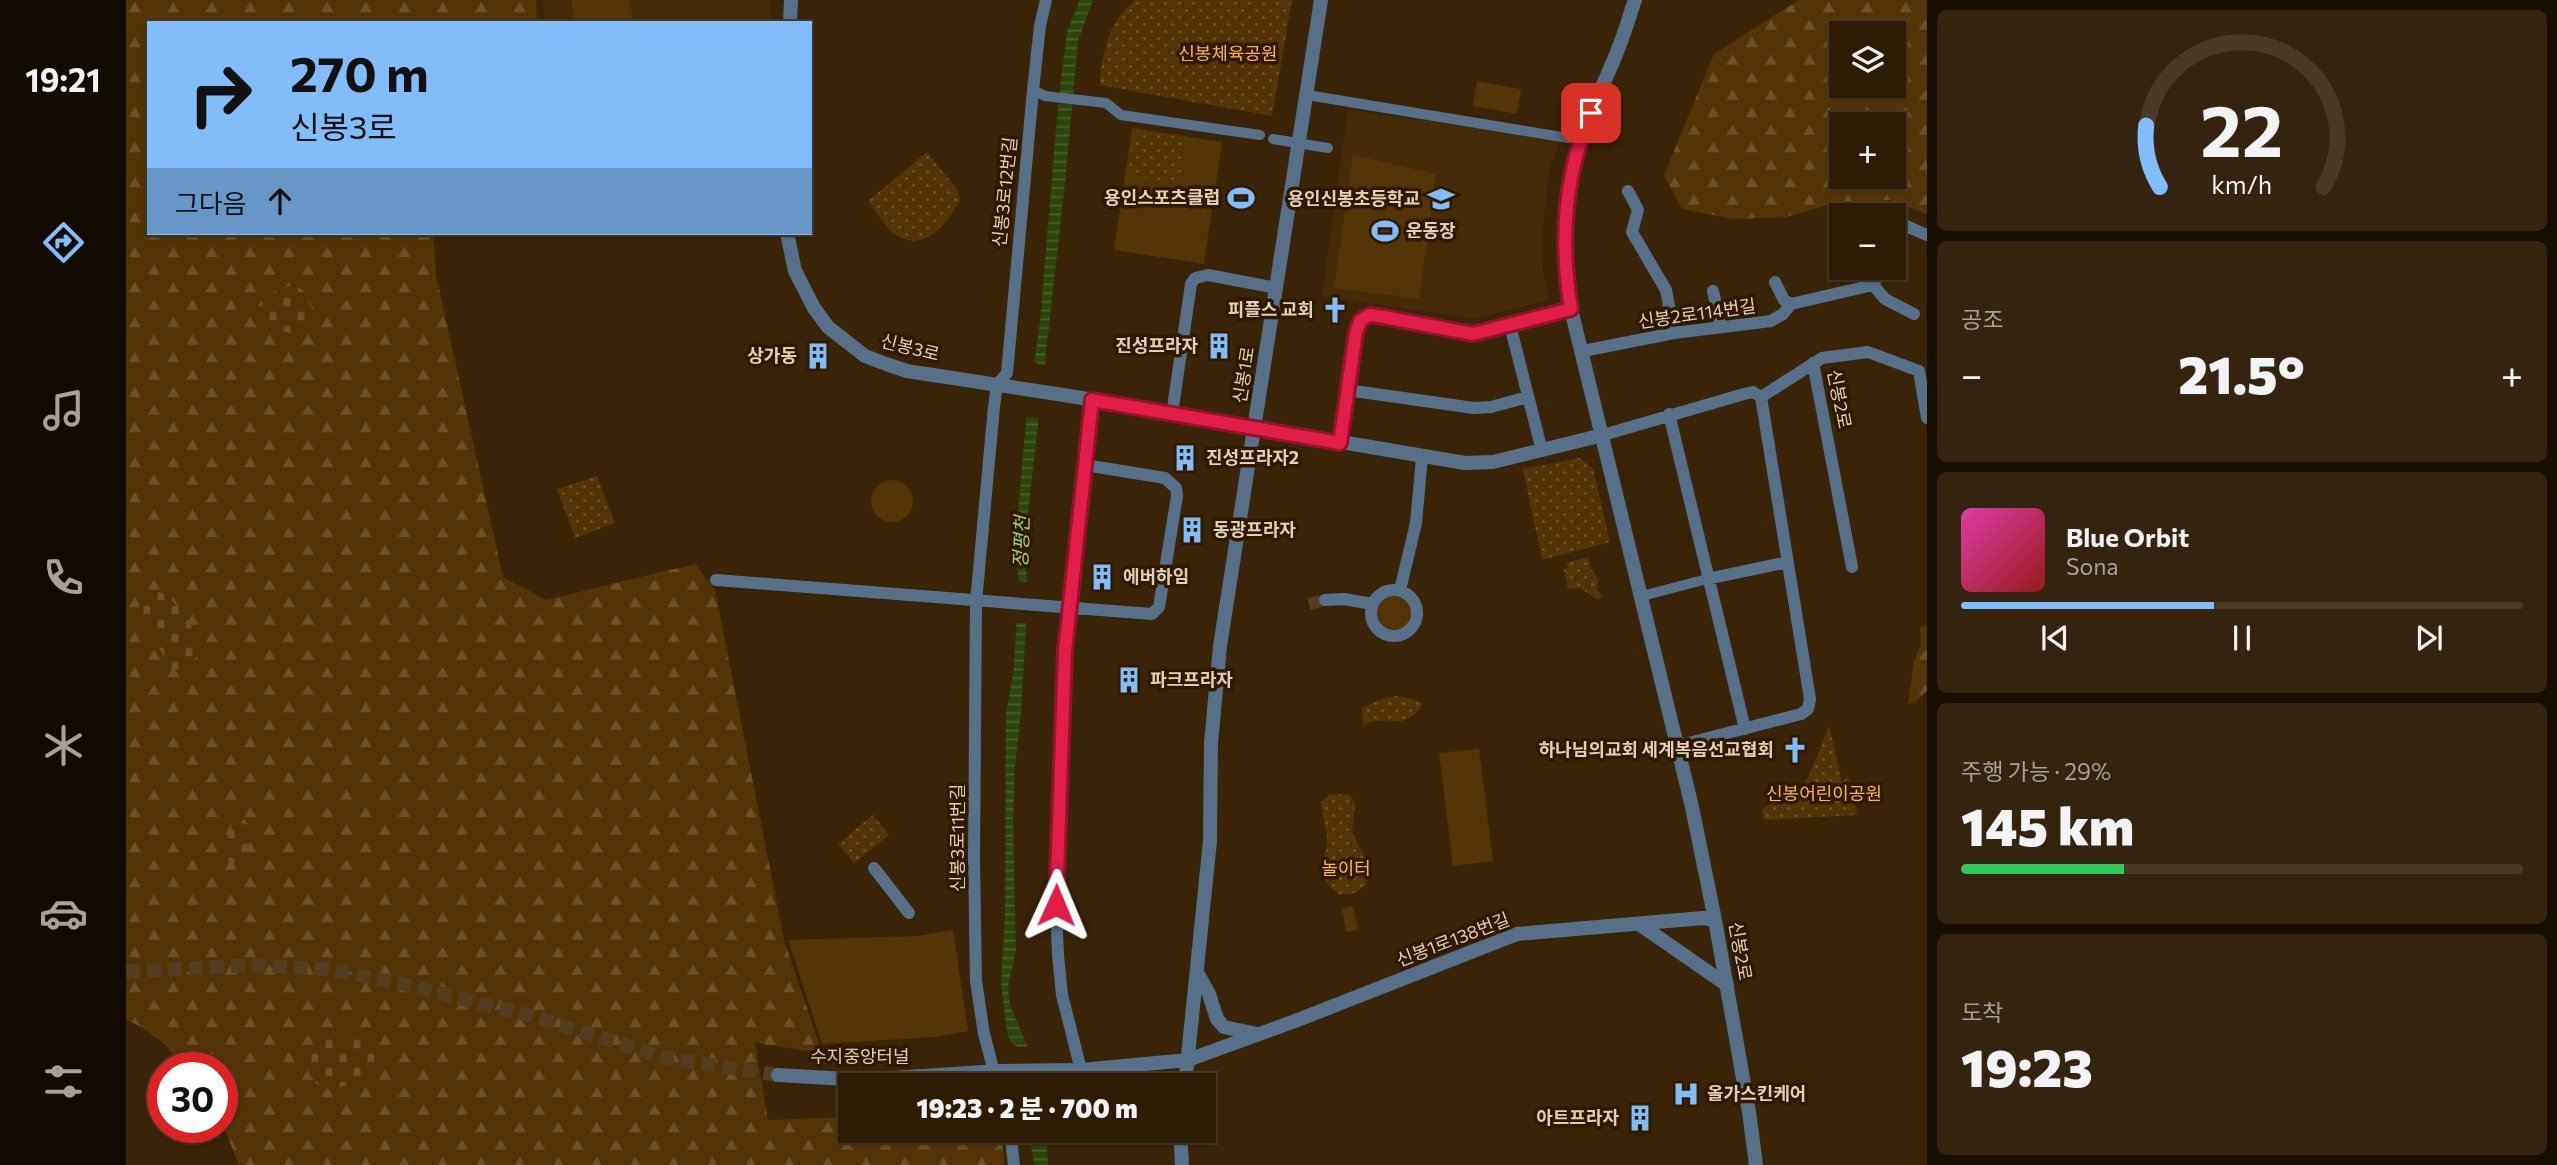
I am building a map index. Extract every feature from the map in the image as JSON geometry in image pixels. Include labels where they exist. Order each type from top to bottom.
[{"type":"street","points":[[790,21],[791,0]]},
{"type":"street","name":"신봉3로12번길","points":[[997,385],[1007,373],[1033,90],[1040,26],[1046,0]]},
{"type":"street","name":"신봉1로","points":[[1188,1060],[1210,841],[1211,743],[1220,646],[1321,0]]},
{"type":"street","name":"신봉2로","points":[[1635,0],[1626,29],[1580,140],[1570,178],[1564,232],[1566,280],[1677,746],[1715,920],[1756,1165]]},
{"type":"street","points":[[1033,90],[1045,96],[1106,103],[1121,115],[1260,135]]},
{"type":"street","points":[[1307,94],[1580,140]]},
{"type":"street","points":[[1273,139],[1328,148]]},
{"type":"street","points":[[1628,191],[1638,209],[1632,232],[1666,290],[1674,333]]},
{"type":"street","points":[[1906,226],[1927,235]]},
{"type":"street","name":"신봉3로","points":[[787,235],[795,271],[802,287],[828,327],[865,356],[907,371],[1092,400]]},
{"type":"street","points":[[1172,414],[1191,284],[1195,278],[1208,275],[1277,288]]},
{"type":"street","points":[[1876,280],[1873,285],[1885,299],[1914,314]]},
{"type":"street","points":[[1775,282],[1784,300],[1791,304]]},
{"type":"street","name":"신봉2로114번길","points":[[1583,351],[1674,333],[1771,321],[1783,314],[1791,304],[1873,285]]},
{"type":"street","points":[[1713,291],[1720,326]]},
{"type":"street","points":[[1340,443],[1356,332],[1361,320],[1370,315],[1473,334],[1571,309]]},
{"type":"street","points":[[1510,325],[1542,450]]},
{"type":"street","name":"신봉2로","points":[[1761,397],[1822,358],[1868,352],[1919,371],[1927,418]]},
{"type":"street","name":"신봉2로","points":[[1813,363],[1852,567]]},
{"type":"street","name":"신봉3로11번길","points":[[997,385],[976,602],[975,958],[984,1034],[998,1072]]},
{"type":"street","points":[[1347,390],[1474,408],[1491,407],[1528,397]]},
{"type":"street","points":[[1081,1070],[1062,995],[1056,905],[1065,651],[1092,400],[1422,457],[1465,463],[1493,463],[1753,392],[1761,397],[1810,699],[1808,709],[1801,714],[1677,746]]},
{"type":"street","points":[[1669,414],[1745,729]]},
{"type":"street","points":[[1400,590],[1416,523],[1422,457]]},
{"type":"street","points":[[716,580],[1152,614],[1159,607],[1177,496],[1175,488],[1165,478],[1085,465]]},
{"type":"street","points":[[1642,596],[1788,562]]},
{"type":"street","points":[[1400,590],[1413,599],[1417,606],[1416,622],[1404,634],[1388,635],[1376,628],[1370,614],[1372,604],[1379,594],[1385,591],[1400,590]]},
{"type":"street","points":[[1325,600],[1344,599],[1372,604]]},
{"type":"street","points":[[874,868],[909,914]]},
{"type":"street","name":"신봉1로138번길","points":[[1188,1060],[1517,934],[1703,918],[1715,920]]},
{"type":"street","points":[[1639,925],[1727,985]]},
{"type":"street","points":[[1197,972],[1209,994],[1217,1019],[1224,1027],[1258,1034]]},
{"type":"street","points":[[998,1072],[1081,1070],[1159,1060],[1188,1060],[1186,1073]]},
{"type":"street","name":"수지중앙터널","points":[[778,1075],[863,1080],[998,1072]]},
{"type":"street","points":[[1011,1143],[1014,1165]]},
{"type":"street","points":[[1181,1143],[1182,1165]]},
{"type":"shaded area","points":[[543,0],[770,0],[770,21],[544,21]]},
{"type":"shaded area","name":"용인신봉초등학교","points":[[1348,110],[1561,139],[1549,171],[1543,227],[1543,269],[1549,300],[1475,319],[1322,296]]},
{"type":"green space","points":[[126,0],[536,0],[537,21],[147,21],[147,235],[433,235],[436,275],[503,577],[546,600],[695,564],[715,590],[784,940],[822,1053],[755,1043],[768,1120],[838,1117],[838,1143],[1003,1143],[1004,1165],[239,1165],[230,1143],[238,1143],[238,1052],[172,1052],[152,1034],[126,1020]]},
{"type":"green space","points":[[571,0],[629,0],[634,21],[575,21]]},
{"type":"green space","name":"신봉체육공원","points":[[1136,0],[1292,0],[1272,116],[1100,85],[1108,38],[1126,8]]},
{"type":"green space","points":[[1799,0],[1927,0],[1927,214],[1906,206],[1906,203],[1890,200],[1829,203],[1786,217],[1733,219],[1682,209],[1664,175],[1714,54]]},
{"type":"green space","points":[[1477,81],[1521,89],[1517,114],[1473,106]]},
{"type":"green space","points":[[1132,128],[1222,142],[1204,264],[1114,250]]},
{"type":"green space","points":[[1134,130],[1186,138],[1180,183],[1128,176]]},
{"type":"green space","points":[[927,152],[956,188],[960,200],[948,219],[932,234],[913,241],[903,239],[889,229],[868,201]]},
{"type":"green space","name":"운동장","points":[[1353,155],[1436,174],[1419,299],[1334,288]]},
{"type":"green space","points":[[292,285],[303,290],[314,312],[312,327],[299,333],[279,330],[260,320],[258,305],[272,292]]},
{"type":"green space","points":[[1580,458],[1593,469],[1610,542],[1542,560],[1523,469]]},
{"type":"green space","points":[[597,476],[615,523],[575,538],[557,489]]},
{"type":"green space","points":[[892,480],[907,486],[913,501],[907,516],[892,522],[877,516],[871,501],[877,486]]},
{"type":"green space","points":[[1588,557],[1590,567],[1598,579],[1597,589],[1602,596],[1598,600],[1580,588],[1568,589],[1564,569],[1568,568],[1567,563]]},
{"type":"green space","points":[[155,590],[177,606],[196,636],[197,655],[183,670],[172,669],[138,611],[143,598]]},
{"type":"green space","points":[[1394,591],[1410,597],[1416,613],[1410,629],[1394,635],[1378,629],[1372,613],[1378,597]]},
{"type":"green space","points":[[1927,625],[1927,691],[1915,702],[1908,704],[1914,661],[1921,645],[1920,627]]},
{"type":"green space","points":[[1395,696],[1423,704],[1407,719],[1379,720],[1363,726],[1362,708]]},
{"type":"green space","name":"신봉어린이공원","points":[[1829,726],[1842,782],[1848,776],[1857,815],[1764,820],[1762,809],[1801,787],[1808,778]]},
{"type":"green space","points":[[1479,749],[1493,861],[1453,866],[1439,753]]},
{"type":"green space","name":"놀이터","points":[[1330,794],[1350,795],[1355,803],[1352,833],[1367,860],[1369,876],[1366,885],[1353,894],[1338,894],[1322,872],[1327,836],[1321,802]]},
{"type":"green space","points":[[873,815],[889,835],[854,863],[838,844]]},
{"type":"green space","points":[[244,819],[251,828],[248,844],[241,858],[232,865],[225,857],[226,842],[232,826]]},
{"type":"green space","points":[[1353,906],[1358,930],[1346,932],[1342,908]]},
{"type":"green space","points":[[953,930],[968,1031],[933,1037],[822,1044],[788,940],[917,936]]},
{"type":"green space","points":[[352,1033],[370,1037],[378,1044],[380,1061],[360,1078],[346,1085],[321,1088],[308,1071],[306,1050],[321,1039]]},
{"type":"water","name":"정평천","points":[[1080,0],[1093,0],[1078,41],[1024,549],[1028,590],[1013,821],[1016,951],[1008,986],[1010,1005],[1029,1050],[1022,1073],[1016,1073],[1006,1025],[1001,983],[1005,915],[1006,715],[1014,668],[1019,578],[1015,550],[1026,419],[1040,322],[1067,31]]},
{"type":"water","points":[[1031,1143],[1047,1143],[1048,1165],[1034,1165]]},
{"type":"pier","points":[[1031,361],[1049,367],[1043,418],[1023,417]]},
{"type":"pier","points":[[1015,580],[1031,583],[1029,623],[1013,623]]},
{"type":"pier","points":[[1005,1038],[1018,1047],[1031,1046],[1038,1073],[1012,1073]]},
{"type":"tunnel","points":[[1309,604],[1325,600]]},
{"type":"tunnel","points":[[126,972],[252,965],[326,969],[399,983],[528,1015],[667,1058],[778,1075]]},
{"type":"place","name":"용인스포츠클럽","points":[[1241,198]]},
{"type":"place","name":"용인신봉초등학교","points":[[1441,199]]},
{"type":"place","name":"운동장","points":[[1385,231]]},
{"type":"place","name":"피플스 교회","points":[[1335,310]]},
{"type":"place","name":"진성프라자","points":[[1219,346]]},
{"type":"place","name":"상가동","points":[[818,356]]},
{"type":"place","name":"진성프라자2","points":[[1185,458]]},
{"type":"place","name":"동광프라자","points":[[1192,530]]},
{"type":"place","name":"에버하임","points":[[1102,577]]},
{"type":"place","name":"파크프라자","points":[[1129,680]]},
{"type":"place","name":"하나님의교회 세계복음선교협회","points":[[1795,750]]},
{"type":"place","name":"올가스킨케어","points":[[1686,1094]]},
{"type":"place","name":"아트프라자","points":[[1640,1118]]},
{"type":"route","points":[[1056,905],[1062,805],[1065,651],[1092,400],[1340,443],[1356,332],[1361,320],[1370,315],[1473,334],[1571,309],[1566,280],[1564,232],[1570,178],[1580,140],[1591,113]]}]
